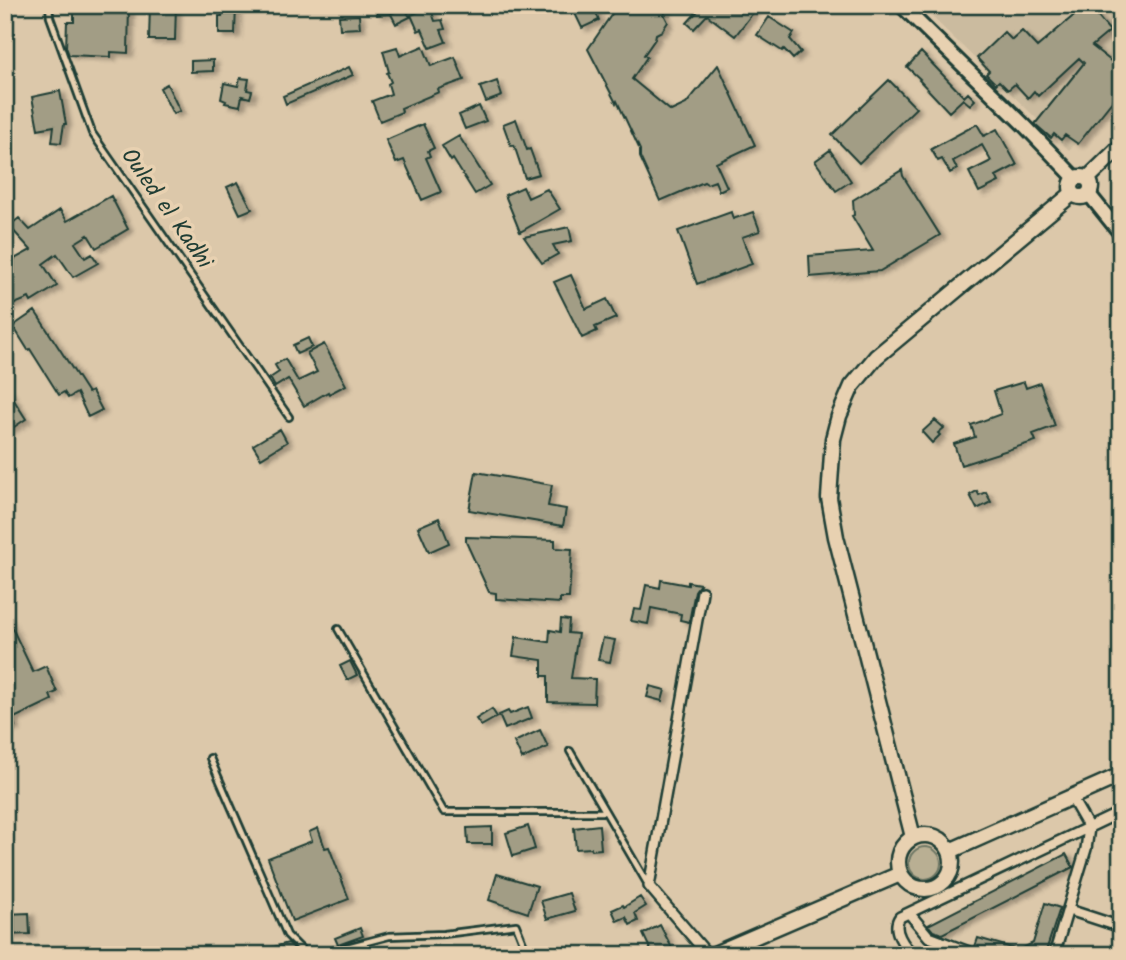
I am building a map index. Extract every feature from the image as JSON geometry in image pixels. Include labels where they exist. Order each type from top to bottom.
[{"type":"main road","points":[[901,5],[1025,126],[1121,234]]},
{"type":"main road","points":[[914,837],[829,498],[833,439],[839,416],[852,386],[876,357],[1081,186],[1121,146]]},
{"type":"main road","points":[[950,851],[1121,775]]},
{"type":"main road","points":[[922,834],[939,838],[946,843],[950,851],[953,859],[949,876],[937,887],[920,889],[908,884],[900,874],[897,863],[899,853],[905,843],[914,837],[922,834]]},
{"type":"main road","points":[[710,955],[900,874]]},
{"type":"street","points":[[702,592],[649,886],[710,955]]},
{"type":"street","points":[[1054,955],[1086,849],[1089,828],[1071,797]]},
{"type":"street","points":[[914,955],[900,937],[896,921],[900,917],[1121,812]]},
{"type":"street","points":[[1069,910],[1121,927]]},
{"type":"street","points":[[909,913],[929,937],[976,955]]},
{"type":"lane","name":"Ouled el Kadhi","points":[[49,5],[50,17],[92,133],[289,416]]},
{"type":"lane","points":[[338,629],[444,812],[605,811]]},
{"type":"lane","points":[[570,751],[649,886]]},
{"type":"lane","points":[[210,758],[288,935],[307,955]]},
{"type":"lane","points":[[317,955],[389,936],[443,934],[516,925],[528,955]]},
{"type":"shaded area","points":[[920,5],[1121,5],[1121,96],[1069,150]]},
{"type":"shaded area","points":[[925,847],[936,852],[941,863],[936,874],[925,879],[914,874],[909,863],[914,852]]},
{"type":"building","points":[[74,5],[129,5],[128,53],[111,52],[111,57],[69,55],[66,47],[67,22],[74,22]]},
{"type":"building","points":[[150,5],[176,5],[175,40],[149,40]]},
{"type":"building","points":[[222,5],[236,5],[235,34],[219,34]]},
{"type":"building","points":[[376,5],[390,5],[391,14],[377,15]]},
{"type":"building","points":[[571,5],[593,5],[599,20],[582,28]]},
{"type":"building","points":[[618,5],[670,5],[664,14],[668,22],[662,31],[656,34],[644,55],[647,57],[632,79],[671,111],[686,104],[718,65],[755,145],[716,163],[727,187],[719,191],[715,181],[707,184],[704,182],[660,201],[617,101],[616,103],[588,49]]},
{"type":"building","points":[[703,5],[759,5],[735,36],[707,15],[694,29],[687,23]]},
{"type":"building","points":[[1086,5],[1100,5],[1093,11],[1110,31],[1092,46],[1121,69],[1121,90],[1078,144],[1065,135],[1061,140],[1054,134],[1051,138],[1035,124],[1084,63],[1079,58],[1038,96],[1034,91],[1028,98],[1015,84],[1008,90],[999,81],[996,84],[986,74],[989,71],[977,58],[1004,32],[1012,40],[1022,31],[1037,47]]},
{"type":"building","points":[[404,7],[410,17],[396,24],[391,14]]},
{"type":"building","points":[[430,7],[435,21],[442,20],[445,29],[441,30],[446,42],[430,48],[422,29],[418,31],[411,15]]},
{"type":"building","points":[[359,15],[360,28],[340,29],[339,16]]},
{"type":"building","points":[[769,17],[794,33],[790,39],[801,52],[793,59],[784,49],[782,51],[757,35]]},
{"type":"building","points":[[423,46],[431,66],[455,57],[464,80],[438,89],[439,92],[401,108],[402,112],[380,121],[372,101],[391,94],[388,84],[391,82],[383,51],[397,47],[400,56]]},
{"type":"building","points":[[921,52],[964,97],[968,93],[975,100],[970,105],[963,99],[949,112],[907,67]]},
{"type":"building","points":[[213,60],[213,71],[191,72],[191,61]]},
{"type":"building","points":[[349,67],[353,75],[286,104],[283,96]]},
{"type":"building","points":[[240,78],[249,79],[247,90],[252,91],[250,98],[242,96],[240,106],[225,103],[226,101],[221,99],[224,83],[238,86]]},
{"type":"building","points":[[889,80],[916,108],[859,163],[832,135]]},
{"type":"building","points":[[497,81],[502,96],[486,102],[480,87]]},
{"type":"building","points":[[167,84],[180,111],[173,114],[160,88]]},
{"type":"building","points":[[60,91],[66,124],[61,143],[52,142],[54,126],[38,129],[32,97]]},
{"type":"building","points":[[479,106],[486,121],[465,129],[459,115]]},
{"type":"building","points":[[516,119],[539,174],[525,178],[514,145],[511,146],[503,124]]},
{"type":"building","points":[[423,124],[434,148],[428,151],[430,156],[426,158],[441,192],[422,200],[404,160],[396,163],[386,140]]},
{"type":"building","points":[[977,124],[984,136],[997,129],[1017,165],[996,176],[999,182],[979,192],[969,172],[991,161],[982,145],[953,161],[957,169],[950,173],[942,159],[938,161],[931,149]]},
{"type":"building","points":[[459,136],[490,185],[475,194],[442,146]]},
{"type":"building","points":[[830,150],[851,181],[836,191],[815,161]]},
{"type":"building","points":[[902,170],[903,176],[940,235],[880,271],[810,277],[809,256],[873,251],[852,216],[853,200]]},
{"type":"building","points":[[238,182],[252,209],[240,214],[227,187]]},
{"type":"building","points":[[523,187],[528,198],[547,189],[560,209],[520,232],[505,195]]},
{"type":"building","points":[[111,196],[128,229],[96,248],[88,235],[75,243],[85,258],[92,254],[98,263],[73,277],[57,254],[43,264],[57,286],[31,302],[29,298],[5,308],[5,264],[31,250],[9,226],[19,218],[30,230],[60,210],[67,221]]},
{"type":"building","points":[[731,212],[733,219],[753,212],[760,231],[742,237],[752,264],[697,284],[678,231]]},
{"type":"building","points":[[569,227],[572,241],[553,245],[558,254],[542,263],[524,237]]},
{"type":"building","points":[[571,275],[586,309],[607,299],[616,318],[595,327],[597,331],[582,338],[554,282]]},
{"type":"building","points":[[35,311],[88,393],[92,391],[102,410],[88,417],[77,393],[68,398],[64,392],[59,395],[30,349],[28,350],[13,326]]},
{"type":"building","points":[[308,338],[312,347],[297,354],[293,345]]},
{"type":"building","points":[[324,344],[346,385],[304,406],[288,379],[275,387],[270,378],[279,372],[275,365],[285,359],[298,381],[317,372],[307,353]]},
{"type":"building","points":[[1024,382],[1026,388],[1040,383],[1055,426],[1033,434],[1036,441],[961,465],[954,444],[975,437],[971,425],[1001,414],[994,391]]},
{"type":"building","points":[[5,386],[26,419],[5,433]]},
{"type":"building","points":[[935,420],[944,428],[932,443],[922,432]]},
{"type":"building","points":[[280,429],[287,442],[261,458],[253,445]]},
{"type":"building","points":[[476,472],[552,485],[548,506],[566,509],[563,526],[469,510]]},
{"type":"building","points":[[977,491],[979,495],[986,492],[991,502],[977,509],[970,495]]},
{"type":"building","points":[[439,518],[449,543],[429,552],[418,527]]},
{"type":"building","points":[[466,537],[555,540],[555,548],[572,549],[569,598],[560,598],[560,603],[496,599],[496,593],[489,592]]},
{"type":"building","points":[[661,580],[688,585],[688,582],[700,584],[695,591],[689,622],[680,620],[681,614],[651,608],[648,624],[631,621],[634,609],[641,610],[646,585],[660,588]]},
{"type":"building","points":[[5,613],[33,672],[46,666],[57,692],[50,695],[52,700],[12,719],[15,726],[5,730]]},
{"type":"building","points":[[561,619],[569,620],[568,633],[578,634],[571,678],[595,679],[594,703],[548,702],[548,676],[542,676],[542,660],[513,656],[516,637],[549,642],[550,630],[560,632]]},
{"type":"building","points":[[603,638],[615,640],[610,662],[598,660]]},
{"type":"building","points":[[350,661],[357,675],[347,680],[340,666]]},
{"type":"building","points":[[650,686],[665,690],[662,701],[647,697]]},
{"type":"building","points":[[528,707],[532,718],[505,729],[499,715]]},
{"type":"building","points":[[492,709],[497,717],[481,726],[476,719]]},
{"type":"building","points":[[540,730],[548,747],[522,759],[514,742]]},
{"type":"building","points":[[599,825],[601,849],[576,849],[574,828]]},
{"type":"building","points":[[528,826],[535,849],[513,856],[506,833]]},
{"type":"building","points":[[492,827],[492,844],[468,844],[467,828]]},
{"type":"building","points":[[318,828],[325,848],[329,847],[349,899],[292,921],[268,858],[312,841],[309,832]]},
{"type":"building","points":[[1066,854],[1073,867],[942,934],[933,931],[928,925]]},
{"type":"building","points":[[497,874],[537,886],[528,913],[489,900]]},
{"type":"building","points":[[569,893],[575,911],[547,919],[541,901]]},
{"type":"building","points":[[640,897],[646,906],[635,913],[638,921],[630,925],[626,917],[617,921],[612,910],[623,905],[624,907]]},
{"type":"building","points":[[1045,903],[1060,908],[1044,955],[984,955],[982,950],[975,947],[978,938],[1019,950],[1033,943]]},
{"type":"building","points":[[29,913],[30,934],[5,935],[5,914]]},
{"type":"building","points":[[660,925],[672,948],[660,955],[653,955],[643,934]]},
{"type":"building","points":[[360,928],[363,936],[338,945],[335,938]]},
{"type":"building","points":[[288,943],[293,947],[295,955],[254,955],[254,952]]}]
